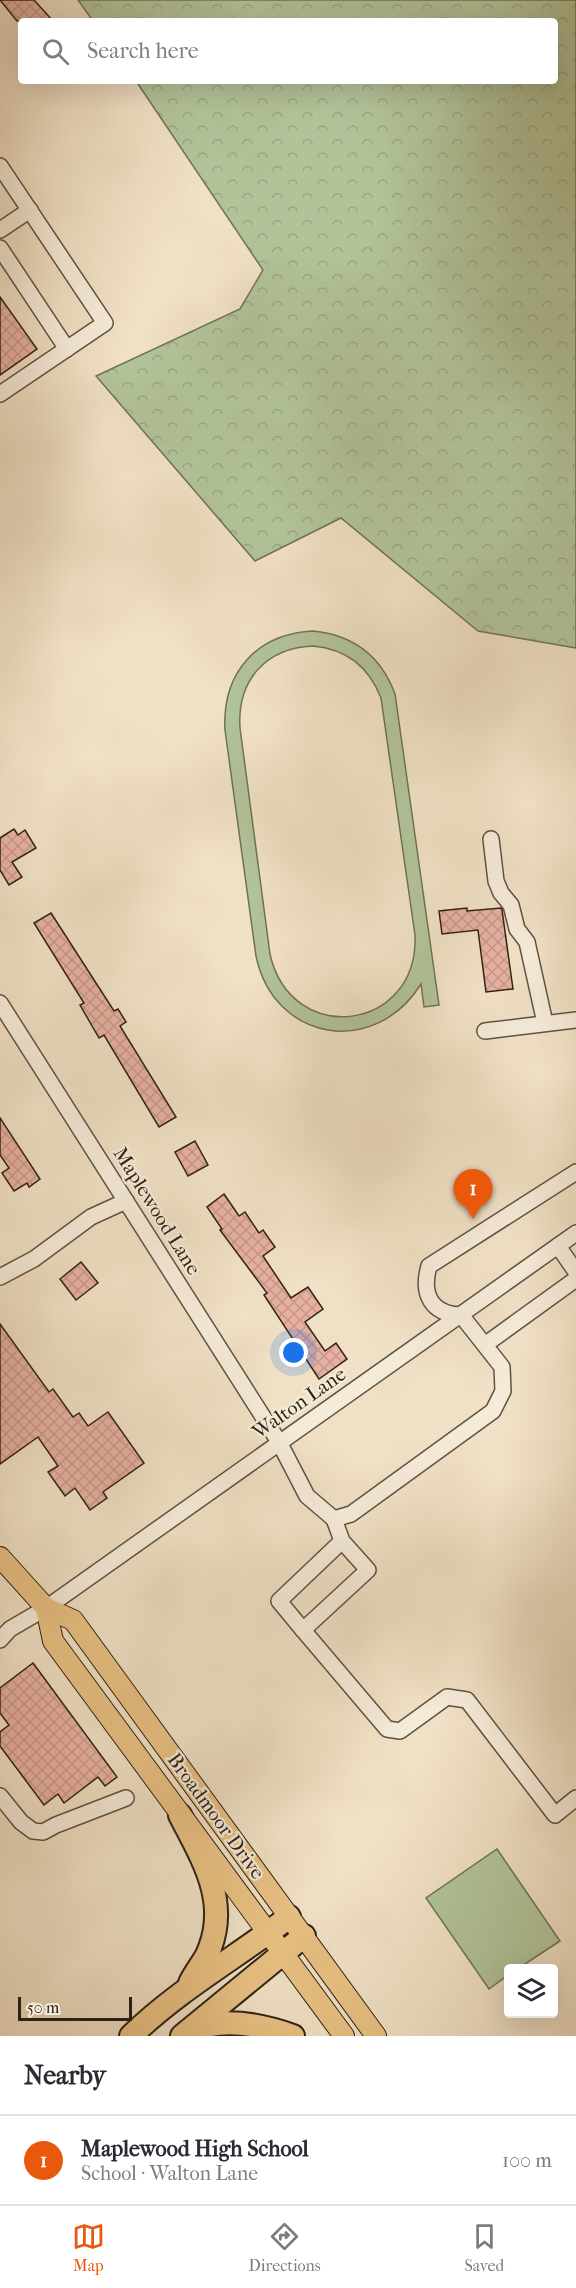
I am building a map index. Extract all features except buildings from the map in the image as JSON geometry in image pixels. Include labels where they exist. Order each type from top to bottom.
[{"type":"highway","points":[[180,1815],[212,1879],[216,1920],[207,1954],[186,1990]]},
{"type":"highway","points":[[131,2036],[148,2019],[186,1990],[289,1917]]},
{"type":"highway","points":[[182,2036],[304,1936]]},
{"type":"highway","points":[[182,2036],[201,2027],[247,2024],[293,2036]]},
{"type":"main road","name":"Broadmoor Drive","points":[[4,1567],[46,1608],[73,1620],[376,2036]]},
{"type":"main road","name":"Broadmoor Drive","points":[[46,1608],[53,1641],[344,2036]]},
{"type":"street","points":[[0,166],[105,323],[0,394]]},
{"type":"street","points":[[0,230],[30,210]]},
{"type":"street","points":[[0,248],[67,349]]},
{"type":"street","points":[[491,839],[496,881],[501,893],[511,904],[518,929],[527,942],[545,1023]]},
{"type":"street","name":"Maplewood Lane","points":[[0,1003],[279,1442],[307,1496],[334,1519]]},
{"type":"street","points":[[485,1030],[576,1020]]},
{"type":"street","points":[[303,1630],[368,1570],[342,1541],[334,1519],[351,1514],[493,1411],[504,1391],[502,1367],[486,1344],[461,1315],[449,1315],[435,1307],[428,1295],[425,1281],[429,1266],[576,1172]]},
{"type":"street","points":[[0,1276],[34,1259],[91,1217],[126,1202]]},
{"type":"street","name":"Walton Lane","points":[[0,1640],[10,1629],[46,1608],[576,1233]]},
{"type":"street","points":[[558,1246],[576,1272]]},
{"type":"street","points":[[486,1344],[576,1279]]},
{"type":"street","points":[[342,1541],[279,1601],[387,1729],[400,1731],[447,1697],[467,1700],[555,1815],[576,1798]]},
{"type":"street","points":[[0,1796],[21,1822],[33,1831],[43,1832],[126,1798]]},
{"type":"green space","points":[[78,0],[576,0],[576,648],[478,631],[341,518],[255,561],[96,376],[240,309],[263,270],[138,84],[558,84],[558,18],[91,18]]},
{"type":"green space","points":[[313,631],[327,633],[353,643],[373,658],[382,669],[395,694],[439,1005],[424,1007],[421,984],[401,1008],[378,1023],[353,1030],[328,1030],[304,1022],[283,1007],[266,985],[256,956],[225,730],[226,710],[229,691],[236,674],[246,660],[275,640]],"holes":[[[313,646],[346,656],[363,669],[381,698],[415,935],[411,968],[397,992],[376,1008],[352,1016],[326,1015],[302,1004],[282,984],[270,954],[240,728],[243,696],[257,670],[268,660],[296,648]]]},
{"type":"green space","points":[[497,1849],[560,1941],[525,1964],[504,1964],[504,1978],[489,1989],[426,1898]]},
{"type":"place","name":"Maplewood High School","points":[[473,1219]]}]
